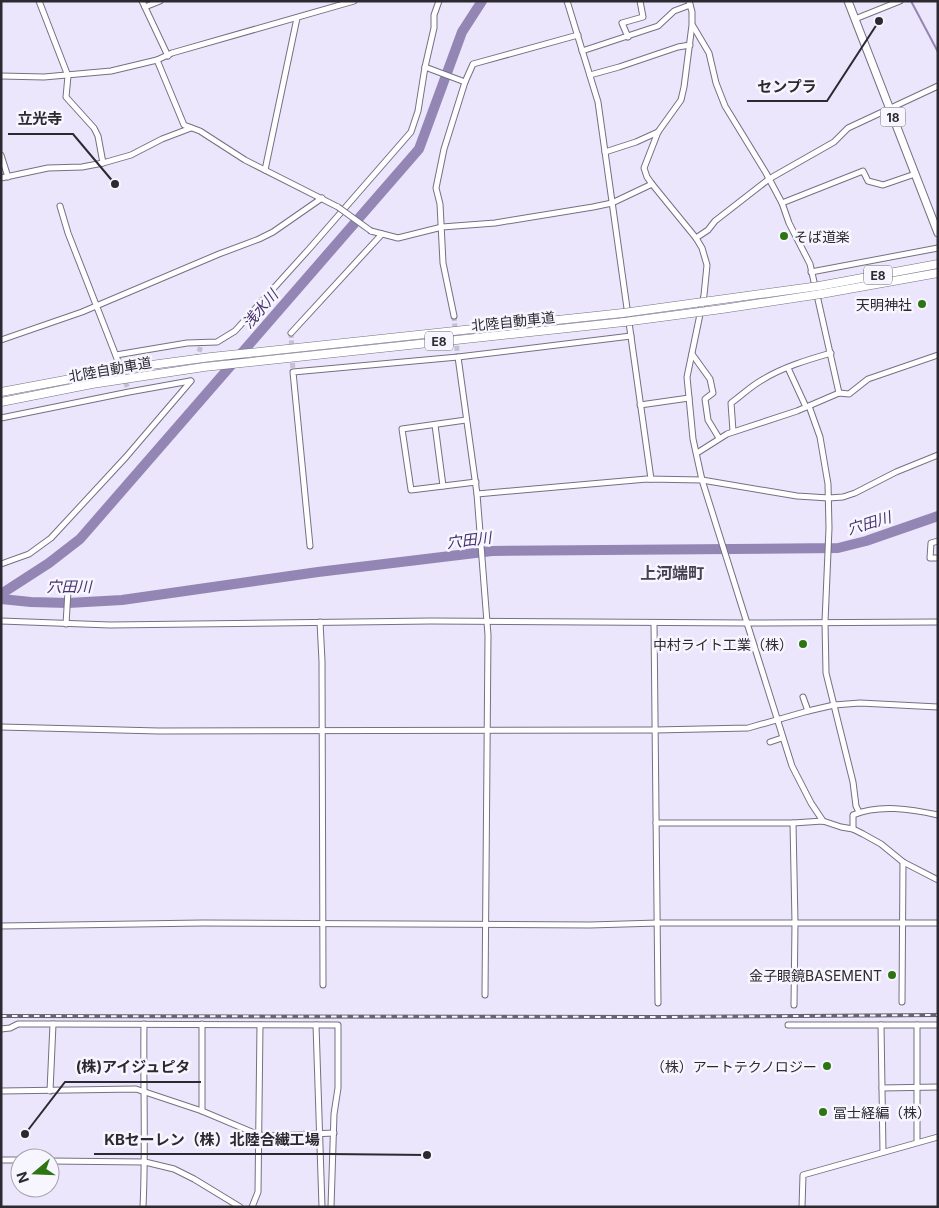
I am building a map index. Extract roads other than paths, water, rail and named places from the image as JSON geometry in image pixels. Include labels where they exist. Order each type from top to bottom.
[{"type":"highway","name":"北陸自動車道","points":[[1,392],[129,368],[263,350],[622,313],[819,286],[938,264]]},
{"type":"highway","name":"北陸自動車道","points":[[1,402],[101,382],[204,367],[712,311],[938,274]]},
{"type":"main road","name":"18","points":[[848,1],[938,234]]},
{"type":"street","points":[[39,1],[68,76],[66,97],[94,128],[98,136],[104,163]]},
{"type":"street","points":[[142,1],[168,56]]},
{"type":"street","points":[[145,8],[160,1]]},
{"type":"street","points":[[1,76],[68,76],[111,71],[157,60],[172,53],[354,1]]},
{"type":"street","points":[[116,354],[187,343],[217,342],[235,330],[408,137],[418,111],[434,28],[434,15],[439,1]]},
{"type":"street","points":[[567,1],[598,102],[651,480]]},
{"type":"street","points":[[628,37],[622,23],[643,17],[640,1]]},
{"type":"street","points":[[855,19],[900,1]]},
{"type":"street","points":[[582,51],[658,26],[674,11],[689,3],[692,12],[692,25],[681,100],[658,132],[644,168],[652,184],[696,238],[702,248],[707,265],[687,377],[693,439],[702,480],[748,623],[782,738],[792,766],[811,803],[824,821]]},
{"type":"street","points":[[266,170],[297,18]]},
{"type":"street","points":[[692,25],[709,53],[716,83],[725,106],[782,202],[789,223],[810,264],[839,393]]},
{"type":"street","points":[[454,316],[443,263],[442,227],[436,188],[444,149],[463,81],[473,64],[578,34]]},
{"type":"street","points":[[590,75],[678,47],[690,45]]},
{"type":"street","points":[[157,60],[184,125],[200,131],[246,160],[338,207],[371,231],[382,234],[398,238],[442,227],[495,223],[612,203],[652,184]]},
{"type":"street","points":[[425,67],[463,81]]},
{"type":"street","points":[[696,238],[769,179],[834,142],[848,128],[938,86]]},
{"type":"street","points":[[1,178],[48,168],[82,167],[104,163],[131,155],[162,139],[190,128]]},
{"type":"street","points":[[604,152],[636,142],[658,132]]},
{"type":"street","points":[[1,155],[8,176]]},
{"type":"street","points":[[782,202],[863,172],[868,181],[883,185],[915,174]]},
{"type":"street","points":[[1,340],[96,305],[259,239],[273,232],[322,198]]},
{"type":"street","points":[[60,206],[68,232],[118,361]]},
{"type":"street","points":[[291,333],[382,234]]},
{"type":"street","points":[[811,272],[938,248]]},
{"type":"street","points":[[310,546],[293,372],[458,357],[631,336]]},
{"type":"street","points":[[733,431],[731,403],[760,381],[805,360],[831,353]]},
{"type":"street","points":[[692,354],[710,380],[713,393],[705,398],[708,420],[719,438]]},
{"type":"street","points":[[697,453],[733,431],[807,407],[839,393],[849,394],[868,380],[938,355]]},
{"type":"street","points":[[458,357],[458,364]]},
{"type":"street","points":[[458,357],[476,482],[486,622],[488,730],[485,995]]},
{"type":"street","points":[[788,368],[820,437],[828,484],[829,528],[825,663],[853,782],[856,806],[859,812]]},
{"type":"street","points":[[1,418],[129,390],[191,381],[51,538],[29,554],[1,564]]},
{"type":"street","points":[[640,405],[689,398]]},
{"type":"street","points":[[466,420],[402,429],[411,490],[476,482]]},
{"type":"street","points":[[435,425],[443,486]]},
{"type":"street","points":[[477,494],[537,487],[651,480],[702,480],[770,492],[829,498],[843,497],[938,455]]},
{"type":"street","points":[[938,541],[931,544],[930,558],[938,558]]},
{"type":"street","points":[[66,623],[68,591]]},
{"type":"street","points":[[1,621],[110,625],[320,622],[938,622]]},
{"type":"street","points":[[320,622],[323,985]]},
{"type":"street","points":[[654,623],[658,1003]]},
{"type":"street","points":[[803,697],[808,711]]},
{"type":"street","points":[[1,727],[158,731],[322,729],[655,730],[748,728],[777,718],[834,705],[860,703],[938,707]]},
{"type":"street","points":[[770,742],[782,738]]},
{"type":"street","points":[[853,829],[853,815],[874,809],[900,809],[938,815]]},
{"type":"street","points":[[656,823],[793,823],[824,821],[853,829],[881,844],[903,862],[938,880]]},
{"type":"street","points":[[793,823],[796,923],[794,1005]]},
{"type":"street","points":[[902,1002],[903,862]]},
{"type":"street","points":[[1,926],[196,923],[938,923]]},
{"type":"street","points":[[1,1030],[18,1024],[338,1025],[338,1088],[334,1114],[331,1207]]},
{"type":"street","points":[[50,1091],[53,1024]]},
{"type":"street","points":[[143,1207],[145,1162],[144,1024]]},
{"type":"street","points":[[202,1024],[202,1111]]},
{"type":"street","points":[[252,1207],[258,1192],[260,1025]]},
{"type":"street","points":[[316,1025],[318,1135],[322,1207]]},
{"type":"street","points":[[788,1025],[938,1025]]},
{"type":"street","points":[[881,1025],[882,1152]]},
{"type":"street","points":[[917,1025],[917,1142]]},
{"type":"street","points":[[882,1088],[938,1087]]},
{"type":"street","points":[[1,1091],[136,1089],[202,1111],[259,1135],[318,1135],[334,1133]]},
{"type":"street","points":[[802,1207],[803,1175],[938,1137]]},
{"type":"street","points":[[60,1160],[145,1162],[174,1169],[194,1178],[240,1207]]},
{"type":"waterway","name":"浅水川","points":[[1,594],[49,563],[80,539],[419,149],[462,32],[482,1]]},
{"type":"waterway","points":[[911,1],[938,52]]},
{"type":"waterway","name":"穴田川","points":[[1,599],[68,603],[122,600],[318,572],[492,551],[838,548],[866,541],[938,516]]},
{"type":"tunnel","points":[[454,316],[458,361]]},
{"type":"tunnel","points":[[291,333],[293,372]]},
{"type":"tunnel","points":[[197,359],[202,342]]},
{"type":"tunnel","points":[[118,361],[128,389]]},
{"type":"railway","points":[[1,1016],[662,1017],[938,1015]]},
{"type":"place","name":"センプラ","points":[[879,21]]},
{"type":"place","name":"立光寺","points":[[115,184]]},
{"type":"place","name":"そば道楽","points":[[784,236]]},
{"type":"place","name":"天明神社","points":[[922,304]]},
{"type":"place","name":"中村ライト工業（株）","points":[[803,644]]},
{"type":"place","name":"金子眼鏡BASEMENT","points":[[892,975]]},
{"type":"place","name":"（株）アートテクノロジー","points":[[827,1066]]},
{"type":"place","name":"冨士経編（株）","points":[[823,1112]]},
{"type":"place","name":"(株)アイジュピタ","points":[[25,1134]]},
{"type":"place","name":"KBセーレン（株）北陸合繊工場","points":[[427,1155]]},
{"type":"district","name":"上河端町","points":[[672,573]]}]
